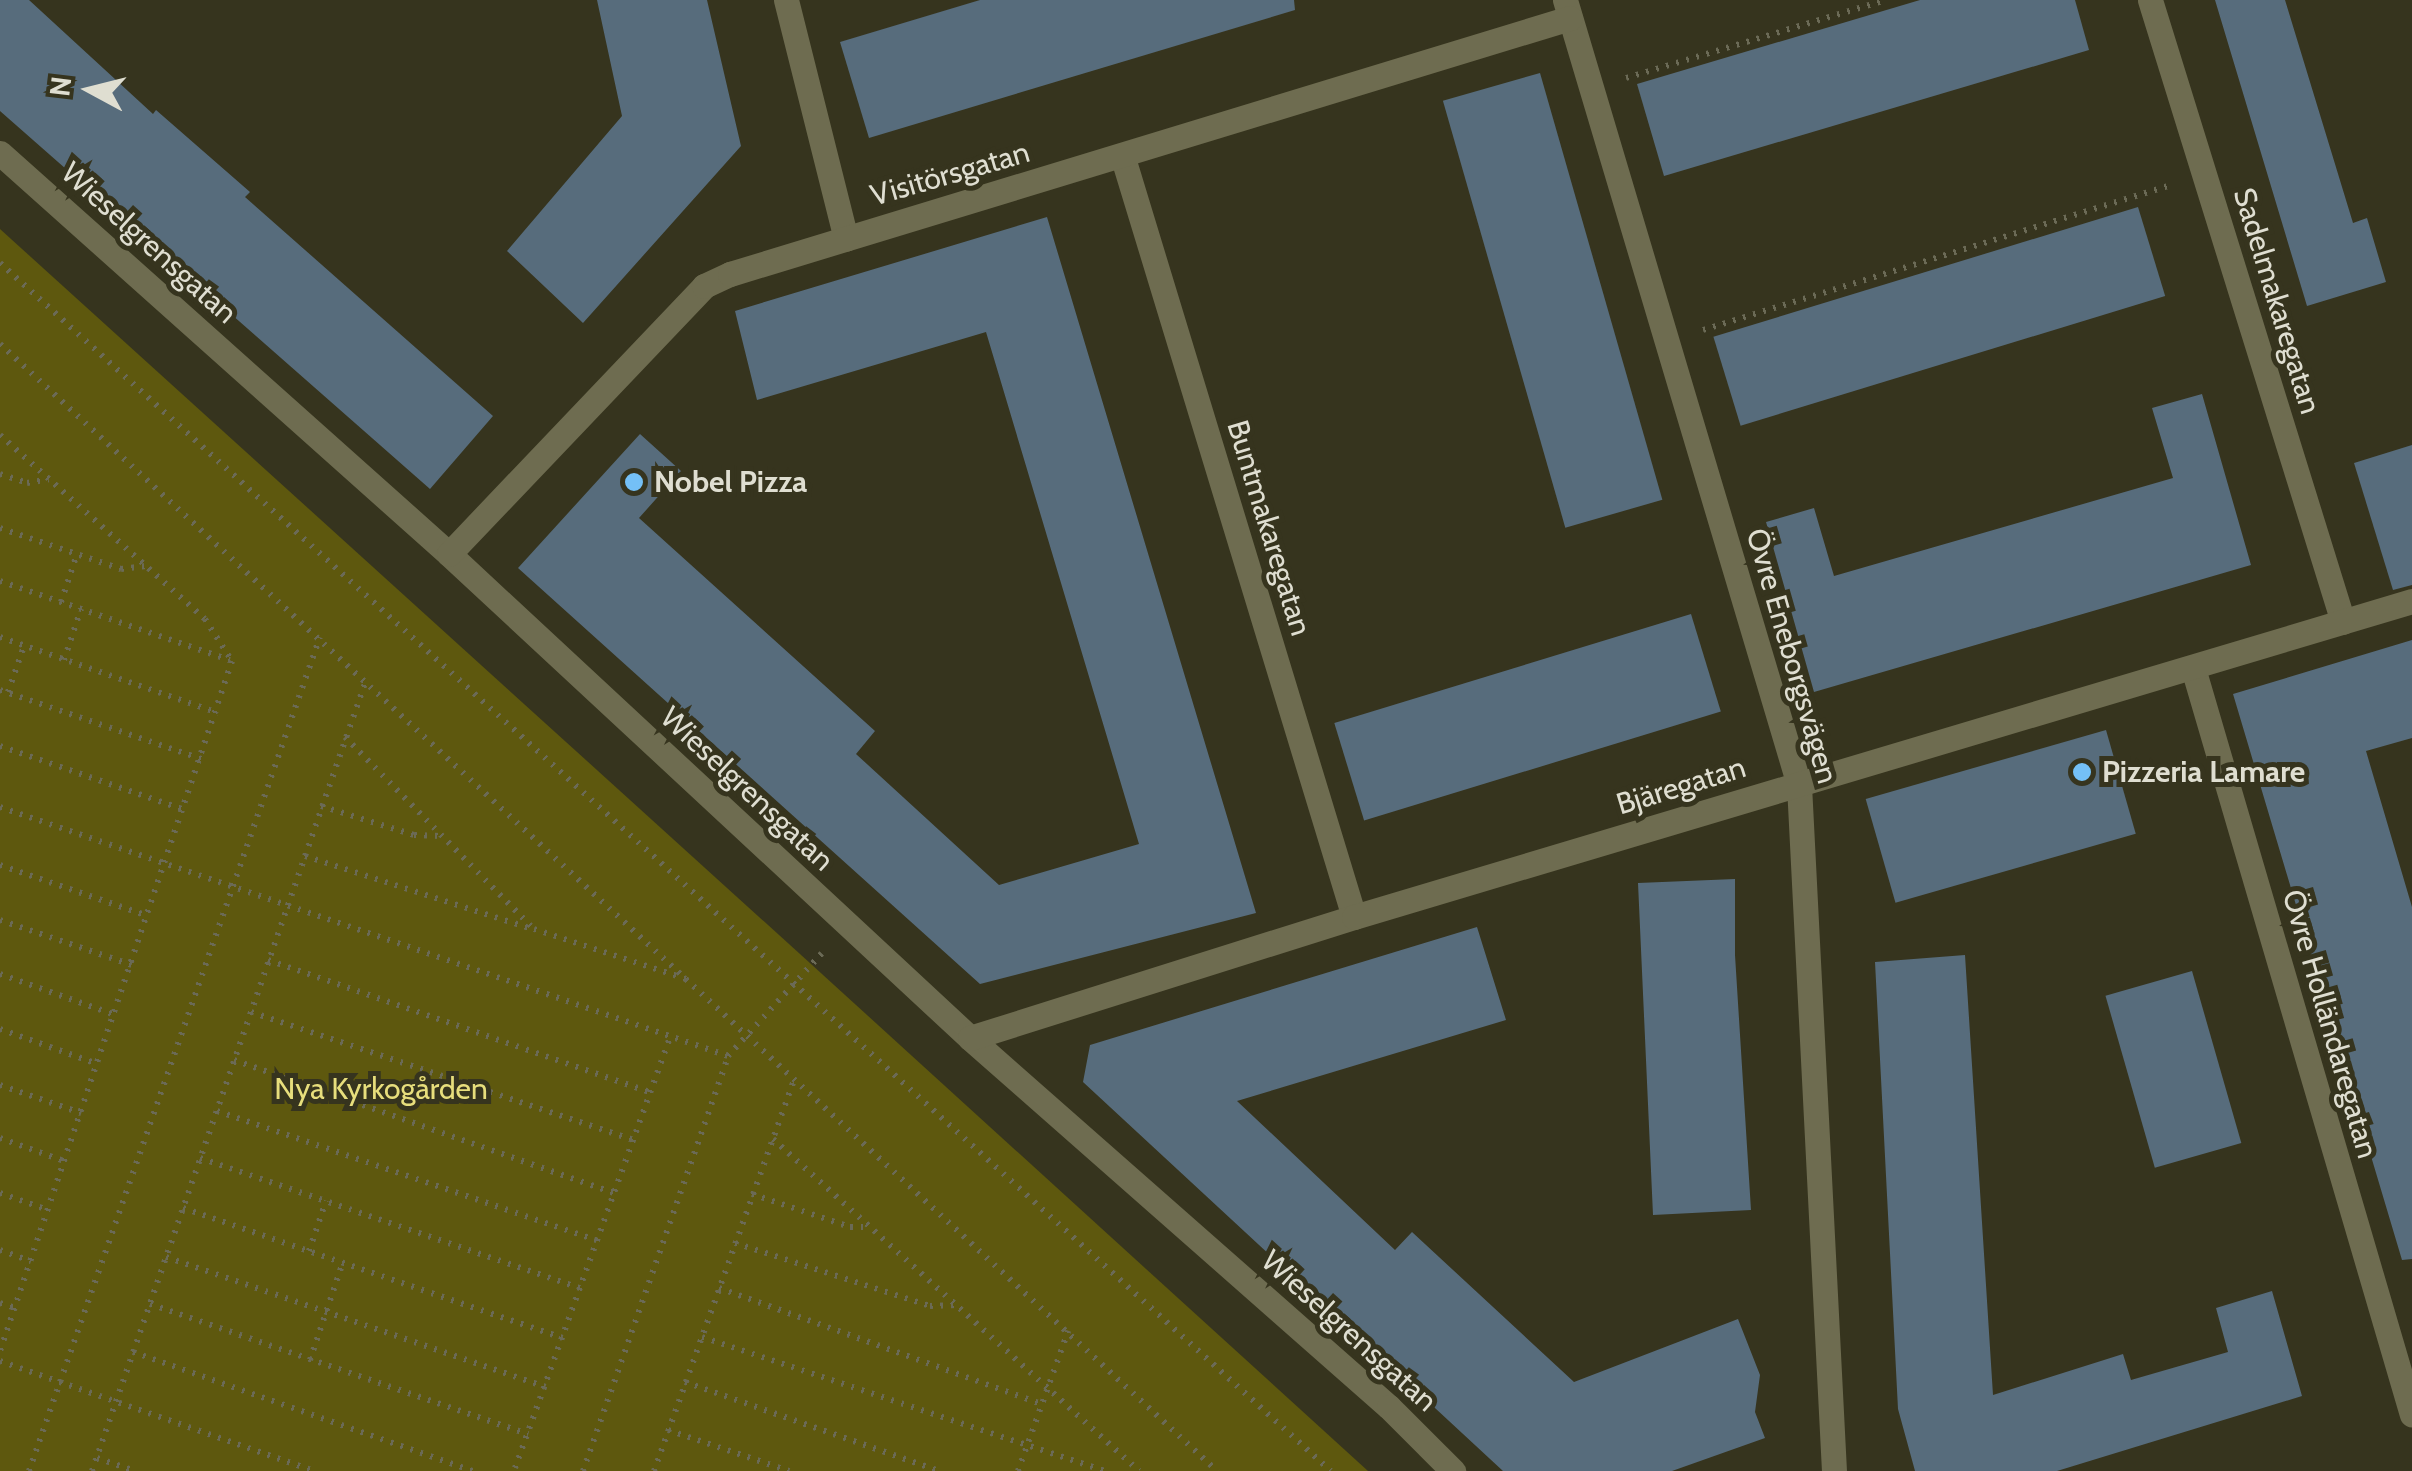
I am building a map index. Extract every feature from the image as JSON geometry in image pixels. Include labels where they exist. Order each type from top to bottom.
[{"type":"street","points":[[786,0],[846,239]]},
{"type":"street","name":"Sadelmakaregatan","points":[[2150,0],[2343,622]]},
{"type":"street","name":"Visitörsgatan","points":[[449,554],[689,297],[730,274],[1122,158],[1568,9]]},
{"type":"street","name":"Övre Eneborgsvägen","points":[[1568,9],[1800,785],[1834,1471]]},
{"type":"street","name":"Wieselgrensgatan","points":[[0,153],[449,554],[970,1038],[1388,1408],[1453,1471]]},
{"type":"street","name":"Buntmakaregatan","points":[[1122,158],[1354,918]]},
{"type":"street","name":"Bjäregatan","points":[[970,1038],[1354,918],[2412,601]]},
{"type":"street","name":"Övre Holländaregatan","points":[[2192,668],[2408,1407]]},
{"type":"path","points":[[1591,88],[1886,0]]},
{"type":"path","points":[[1666,341],[2204,175]]},
{"type":"path","points":[[0,264],[1331,1471]]},
{"type":"path","points":[[0,344],[748,1032],[1217,1471]]},
{"type":"path","points":[[0,435],[205,619],[232,661],[218,713],[0,1351]]},
{"type":"path","points":[[0,474],[27,483],[49,479]]},
{"type":"path","points":[[0,528],[121,569],[146,566]]},
{"type":"path","points":[[61,602],[77,554]]},
{"type":"path","points":[[0,581],[232,661]]},
{"type":"path","points":[[64,660],[81,609]]},
{"type":"path","points":[[29,1471],[320,637]]},
{"type":"path","points":[[0,638],[218,713]]},
{"type":"path","points":[[24,646],[4,691],[202,759]]},
{"type":"path","points":[[92,1471],[366,680]]},
{"type":"path","points":[[345,738],[534,930]]},
{"type":"path","points":[[0,746],[185,810]]},
{"type":"path","points":[[321,806],[414,835],[442,836]]},
{"type":"path","points":[[0,807],[728,1056]]},
{"type":"path","points":[[305,856],[691,980]]},
{"type":"path","points":[[0,865],[148,916]]},
{"type":"path","points":[[0,920],[132,965]]},
{"type":"path","points":[[268,960],[650,1092]]},
{"type":"path","points":[[582,1471],[728,1056],[811,964]]},
{"type":"path","points":[[0,974],[115,1015]]},
{"type":"path","points":[[251,1012],[633,1140]]},
{"type":"path","points":[[0,1029],[98,1064]]},
{"type":"path","points":[[517,1470],[670,1037]]},
{"type":"path","points":[[234,1060],[614,1192]]},
{"type":"path","points":[[654,1471],[795,1076]]},
{"type":"path","points":[[0,1085],[81,1113]]},
{"type":"path","points":[[217,1111],[597,1240]]},
{"type":"path","points":[[0,1138],[64,1161]]},
{"type":"path","points":[[773,1139],[1139,1471]]},
{"type":"path","points":[[200,1158],[580,1288]]},
{"type":"path","points":[[0,1193],[48,1210]]},
{"type":"path","points":[[752,1194],[850,1227],[870,1227]]},
{"type":"path","points":[[309,1251],[326,1201]]},
{"type":"path","points":[[183,1208],[562,1338]]},
{"type":"path","points":[[736,1243],[930,1306],[957,1306]]},
{"type":"path","points":[[0,1250],[31,1261]]},
{"type":"path","points":[[166,1257],[544,1386]]},
{"type":"path","points":[[310,1360],[343,1262]]},
{"type":"path","points":[[719,1288],[1042,1404]]},
{"type":"path","points":[[0,1302],[15,1308]]},
{"type":"path","points":[[150,1304],[528,1434]]},
{"type":"path","points":[[1018,1471],[1068,1330]]},
{"type":"path","points":[[702,1337],[1105,1471]]},
{"type":"path","points":[[133,1352],[473,1471]]},
{"type":"path","points":[[0,1361],[314,1471]]},
{"type":"path","points":[[685,1382],[939,1471]]},
{"type":"path","points":[[668,1430],[788,1471]]},
{"type":"path","points":[[97,1458],[135,1471]]},
{"type":"green space","name":"Nya Kyrkogården","points":[[0,229],[811,964],[1368,1471],[0,1471]]},
{"type":"building","points":[[0,0],[29,0],[153,114],[156,110],[250,192],[245,197],[493,416],[430,489],[0,111]]},
{"type":"building","points":[[597,0],[707,0],[741,146],[583,323],[507,251],[622,116]]},
{"type":"building","points":[[980,0],[1294,0],[1295,10],[869,138],[840,42]]},
{"type":"building","points":[[1920,0],[2075,0],[2089,50],[1664,176],[1637,84]]},
{"type":"building","points":[[2215,0],[2285,0],[2353,223],[2367,218],[2386,282],[2307,306]]},
{"type":"building","points":[[1540,73],[1662,500],[1565,528],[1443,101]]},
{"type":"building","points":[[2138,207],[2165,296],[1741,426],[1713,337]]},
{"type":"building","points":[[1047,217],[1256,913],[980,984],[518,568],[640,434],[681,471],[639,518],[875,731],[856,754],[999,885],[1139,844],[986,332],[757,400],[735,311]]},
{"type":"building","points":[[2202,394],[2251,565],[1814,692],[1766,522],[1814,508],[1834,576],[2173,478],[2152,408]]},
{"type":"building","points":[[2412,445],[2412,585],[2393,590],[2354,463]]},
{"type":"building","points":[[1691,614],[1721,712],[1364,821],[1334,723]]},
{"type":"building","points":[[2412,640],[2412,738],[2366,751],[2412,907],[2412,1259],[2402,1260],[2233,694]]},
{"type":"building","points":[[2106,730],[2136,834],[1895,903],[1866,799]]},
{"type":"building","points":[[1735,879],[1735,955],[1751,1210],[1653,1215],[1638,883]]},
{"type":"building","points":[[1477,927],[1506,1020],[1237,1101],[1395,1250],[1412,1232],[1574,1382],[1738,1319],[1760,1375],[1755,1412],[1765,1438],[1672,1471],[1503,1471],[1083,1082],[1090,1045]]},
{"type":"building","points":[[1965,955],[1993,1395],[2123,1354],[2131,1380],[2228,1352],[2216,1308],[2272,1291],[2302,1396],[2057,1471],[1915,1471],[1898,1409],[1875,962]]},
{"type":"building","points":[[2192,971],[2241,1143],[2155,1168],[2105,996]]},
{"type":"place","name":"Nobel Pizza","points":[[634,482]]},
{"type":"place","name":"Pizzeria Lamare","points":[[2082,772]]}]
